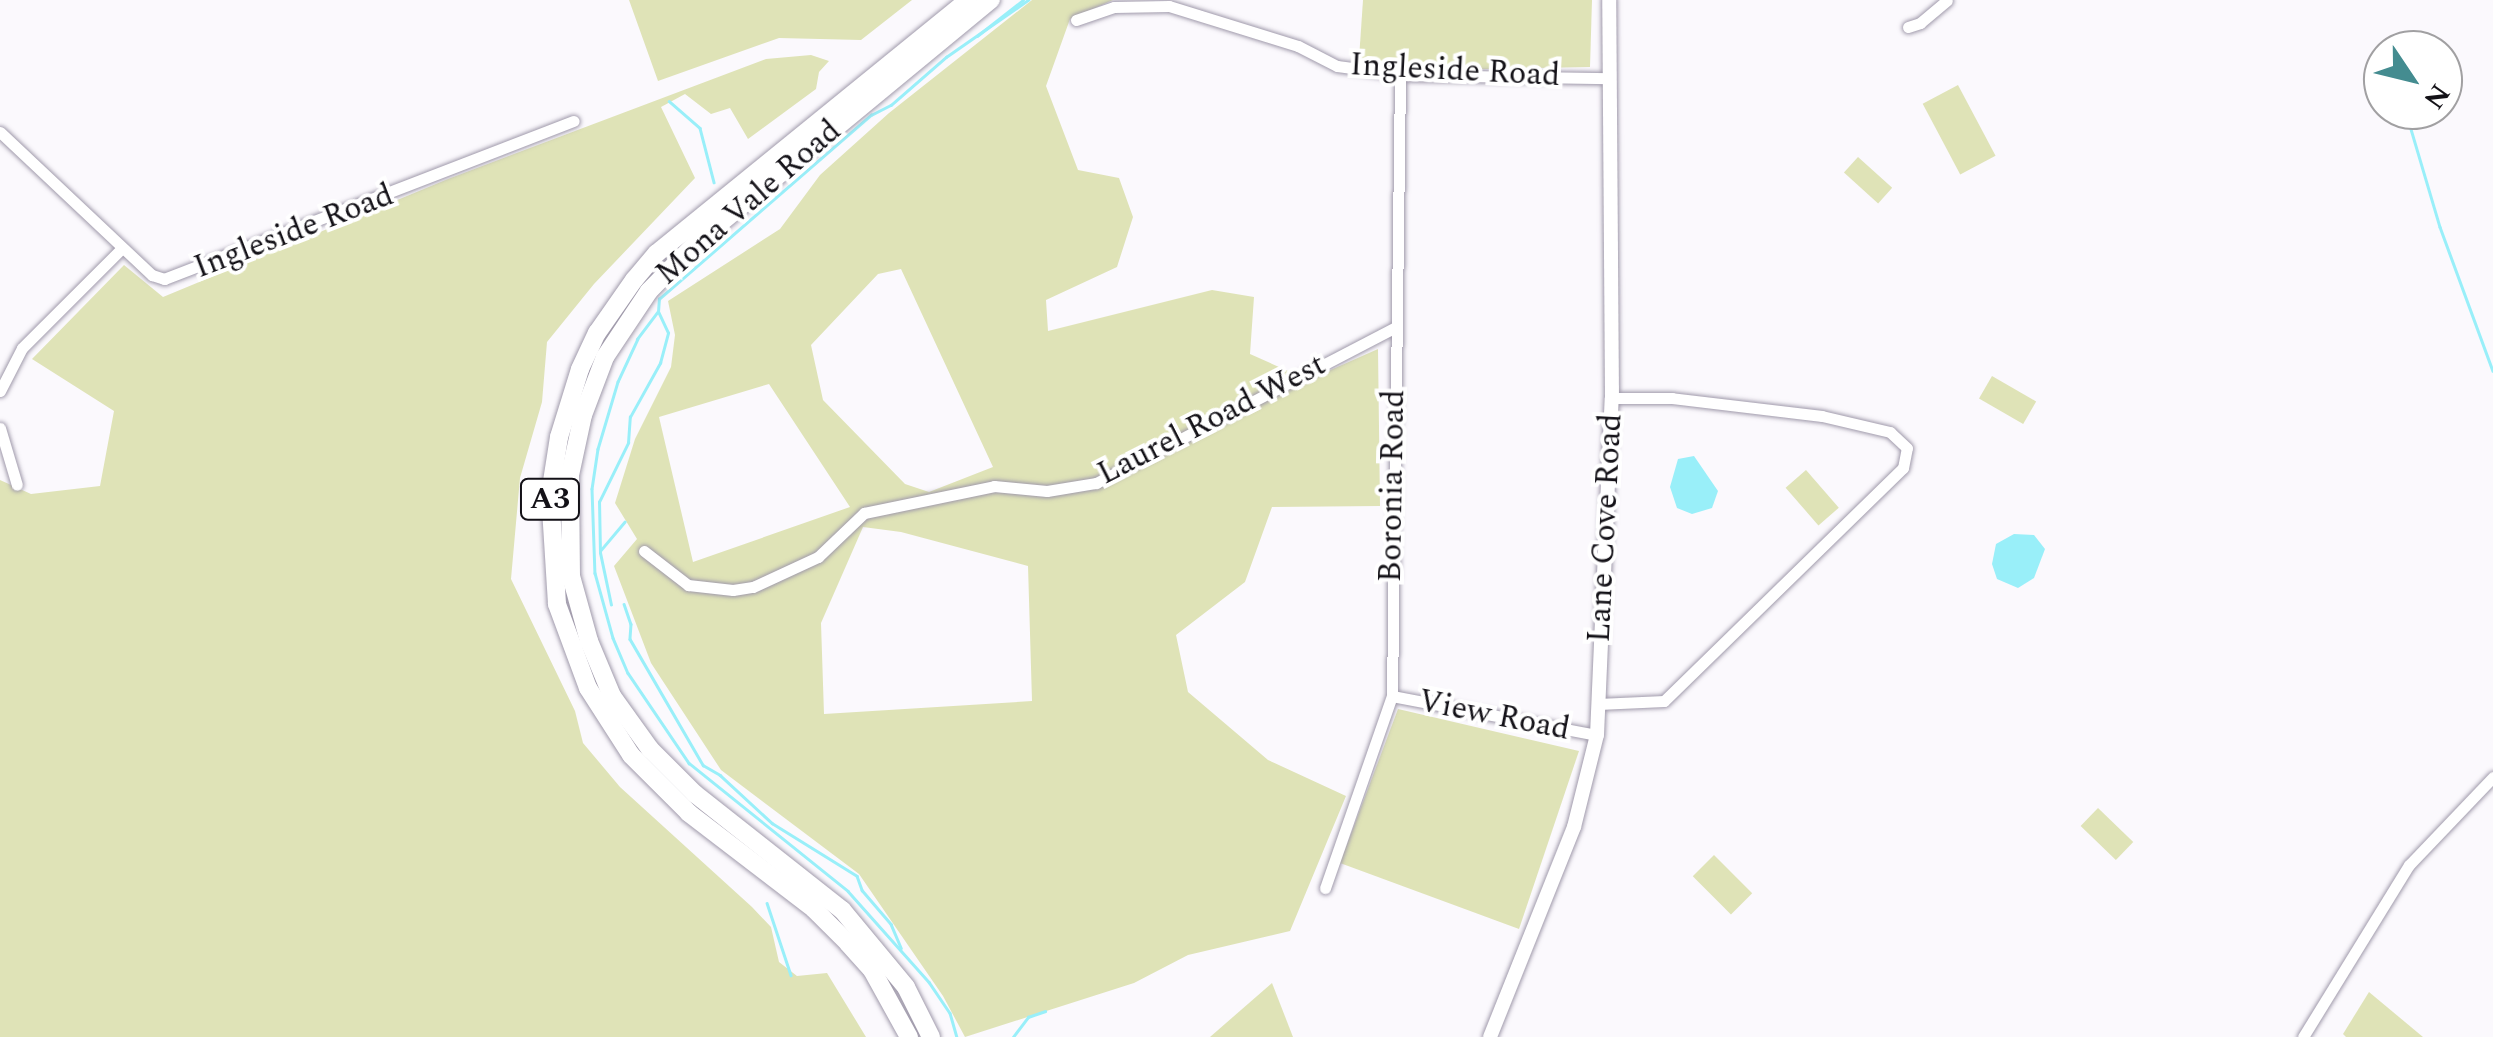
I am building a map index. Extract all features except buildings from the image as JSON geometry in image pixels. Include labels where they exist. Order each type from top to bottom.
[{"type":"highway","name":"Mona Vale Road","points":[[909,1037],[872,970],[848,943],[814,909],[689,813],[631,755],[588,688],[557,604],[550,494],[559,437],[580,369],[596,333],[634,280],[657,253],[968,0]]},
{"type":"highway","name":"Mona Vale Road","points":[[931,1037],[906,987],[842,910],[695,794],[650,749],[612,696],[588,641],[571,576],[570,475],[583,416],[605,358],[649,290],[697,242],[990,0]]},
{"type":"street","name":"Lane Cove Road","points":[[1490,1037],[1574,827],[1597,735],[1612,398],[1606,78],[1609,0]]},
{"type":"street","points":[[1908,27],[1920,23],[1946,0]]},
{"type":"street","name":"Ingleside Road","points":[[1076,20],[1114,7],[1169,6],[1282,41],[1337,66],[1400,74],[1606,78]]},
{"type":"street","name":"Boronia Road","points":[[1325,888],[1392,696],[1400,74]]},
{"type":"street","name":"Ingleside Road","points":[[0,132],[152,276],[172,278],[574,121]]},
{"type":"street","points":[[0,391],[22,348],[122,248]]},
{"type":"street","name":"Laurel Road West","points":[[644,551],[688,585],[732,590],[753,587],[818,558],[864,513],[994,486],[1047,490],[1096,484],[1394,328]]},
{"type":"street","points":[[1598,704],[1664,701],[1903,468],[1907,448],[1890,432],[1822,416],[1672,398],[1612,398]]},
{"type":"street","points":[[0,428],[17,485]]},
{"type":"street","name":"View Road","points":[[1392,696],[1597,735]]},
{"type":"street","points":[[2303,1037],[2410,865],[2493,776]]},
{"type":"green space","points":[[629,0],[912,0],[861,40],[779,38],[658,81]]},
{"type":"green space","points":[[1032,0],[1113,0],[1070,19],[1046,86],[1078,170],[1119,178],[1133,217],[1117,267],[1046,300],[1048,331],[1212,290],[1254,297],[1250,354],[1308,380],[1378,349],[1380,506],[1272,507],[1245,582],[1176,635],[1188,692],[1268,760],[1346,796],[1290,931],[1188,955],[1134,983],[965,1037],[943,996],[859,874],[721,770],[651,663],[614,566],[637,539],[615,503],[635,439],[671,367],[675,335],[668,301],[780,229],[820,175],[889,113]],"holes":[[[901,269],[993,467],[929,492],[905,484],[823,400],[811,345],[878,274]],[[769,384],[850,507],[693,562],[659,417]],[[863,527],[901,532],[1028,566],[1032,701],[824,714],[821,623]]]},
{"type":"green space","points":[[1363,0],[1592,0],[1590,67],[1437,70],[1359,59]]},
{"type":"green space","points":[[811,55],[829,61],[819,72],[816,89],[748,139],[730,108],[711,114],[685,94],[661,107],[695,178],[594,284],[547,342],[542,402],[520,478],[511,579],[575,711],[583,743],[620,787],[771,927],[779,962],[797,976],[827,973],[866,1037],[0,1037],[0,480],[31,494],[100,486],[114,411],[32,359],[124,265],[163,297],[448,179],[766,59]]},
{"type":"green space","points":[[1958,85],[1996,156],[1960,174],[1923,104]]},
{"type":"green space","points":[[1858,157],[1892,188],[1878,203],[1844,173]]},
{"type":"green space","points":[[1992,376],[2036,402],[2023,424],[1979,399]]},
{"type":"green space","points":[[1806,470],[1839,508],[1818,525],[1786,488]]},
{"type":"green space","points":[[1398,709],[1579,751],[1519,929],[1340,863]]},
{"type":"green space","points":[[2098,808],[2133,842],[2116,860],[2081,826]]},
{"type":"green space","points":[[1714,855],[1752,893],[1731,914],[1693,876]]},
{"type":"green space","points":[[1272,983],[1293,1037],[1210,1037]]},
{"type":"green space","points":[[2369,992],[2423,1037],[2346,1037],[2343,1034]]},
{"type":"water","points":[[1694,456],[1718,491],[1712,508],[1692,514],[1677,508],[1670,487],[1678,459]]},
{"type":"water","points":[[2014,534],[2034,535],[2045,549],[2034,578],[2018,588],[1997,579],[1992,564],[1996,544]]},
{"type":"waterway","points":[[977,36],[1023,0]]},
{"type":"waterway","points":[[611,605],[600,553],[599,502],[628,443],[630,417],[660,363],[668,333],[658,312],[659,299],[871,115],[891,105],[946,57],[1028,0]]},
{"type":"waterway","points":[[669,101],[700,128],[714,182]]},
{"type":"waterway","points":[[2411,130],[2440,227],[2493,371]]},
{"type":"waterway","points":[[658,312],[638,339],[618,382],[598,449],[592,489],[595,573],[613,638],[628,673],[689,763],[848,891],[929,982],[950,1013],[957,1037]]},
{"type":"waterway","points":[[600,551],[624,522]]},
{"type":"waterway","points":[[624,604],[631,624],[630,639],[703,765],[720,775],[772,823],[857,876],[862,890],[891,924],[901,948]]},
{"type":"waterway","points":[[767,903],[791,975]]},
{"type":"waterway","points":[[1013,1037],[1028,1017],[1045,1011]]}]
